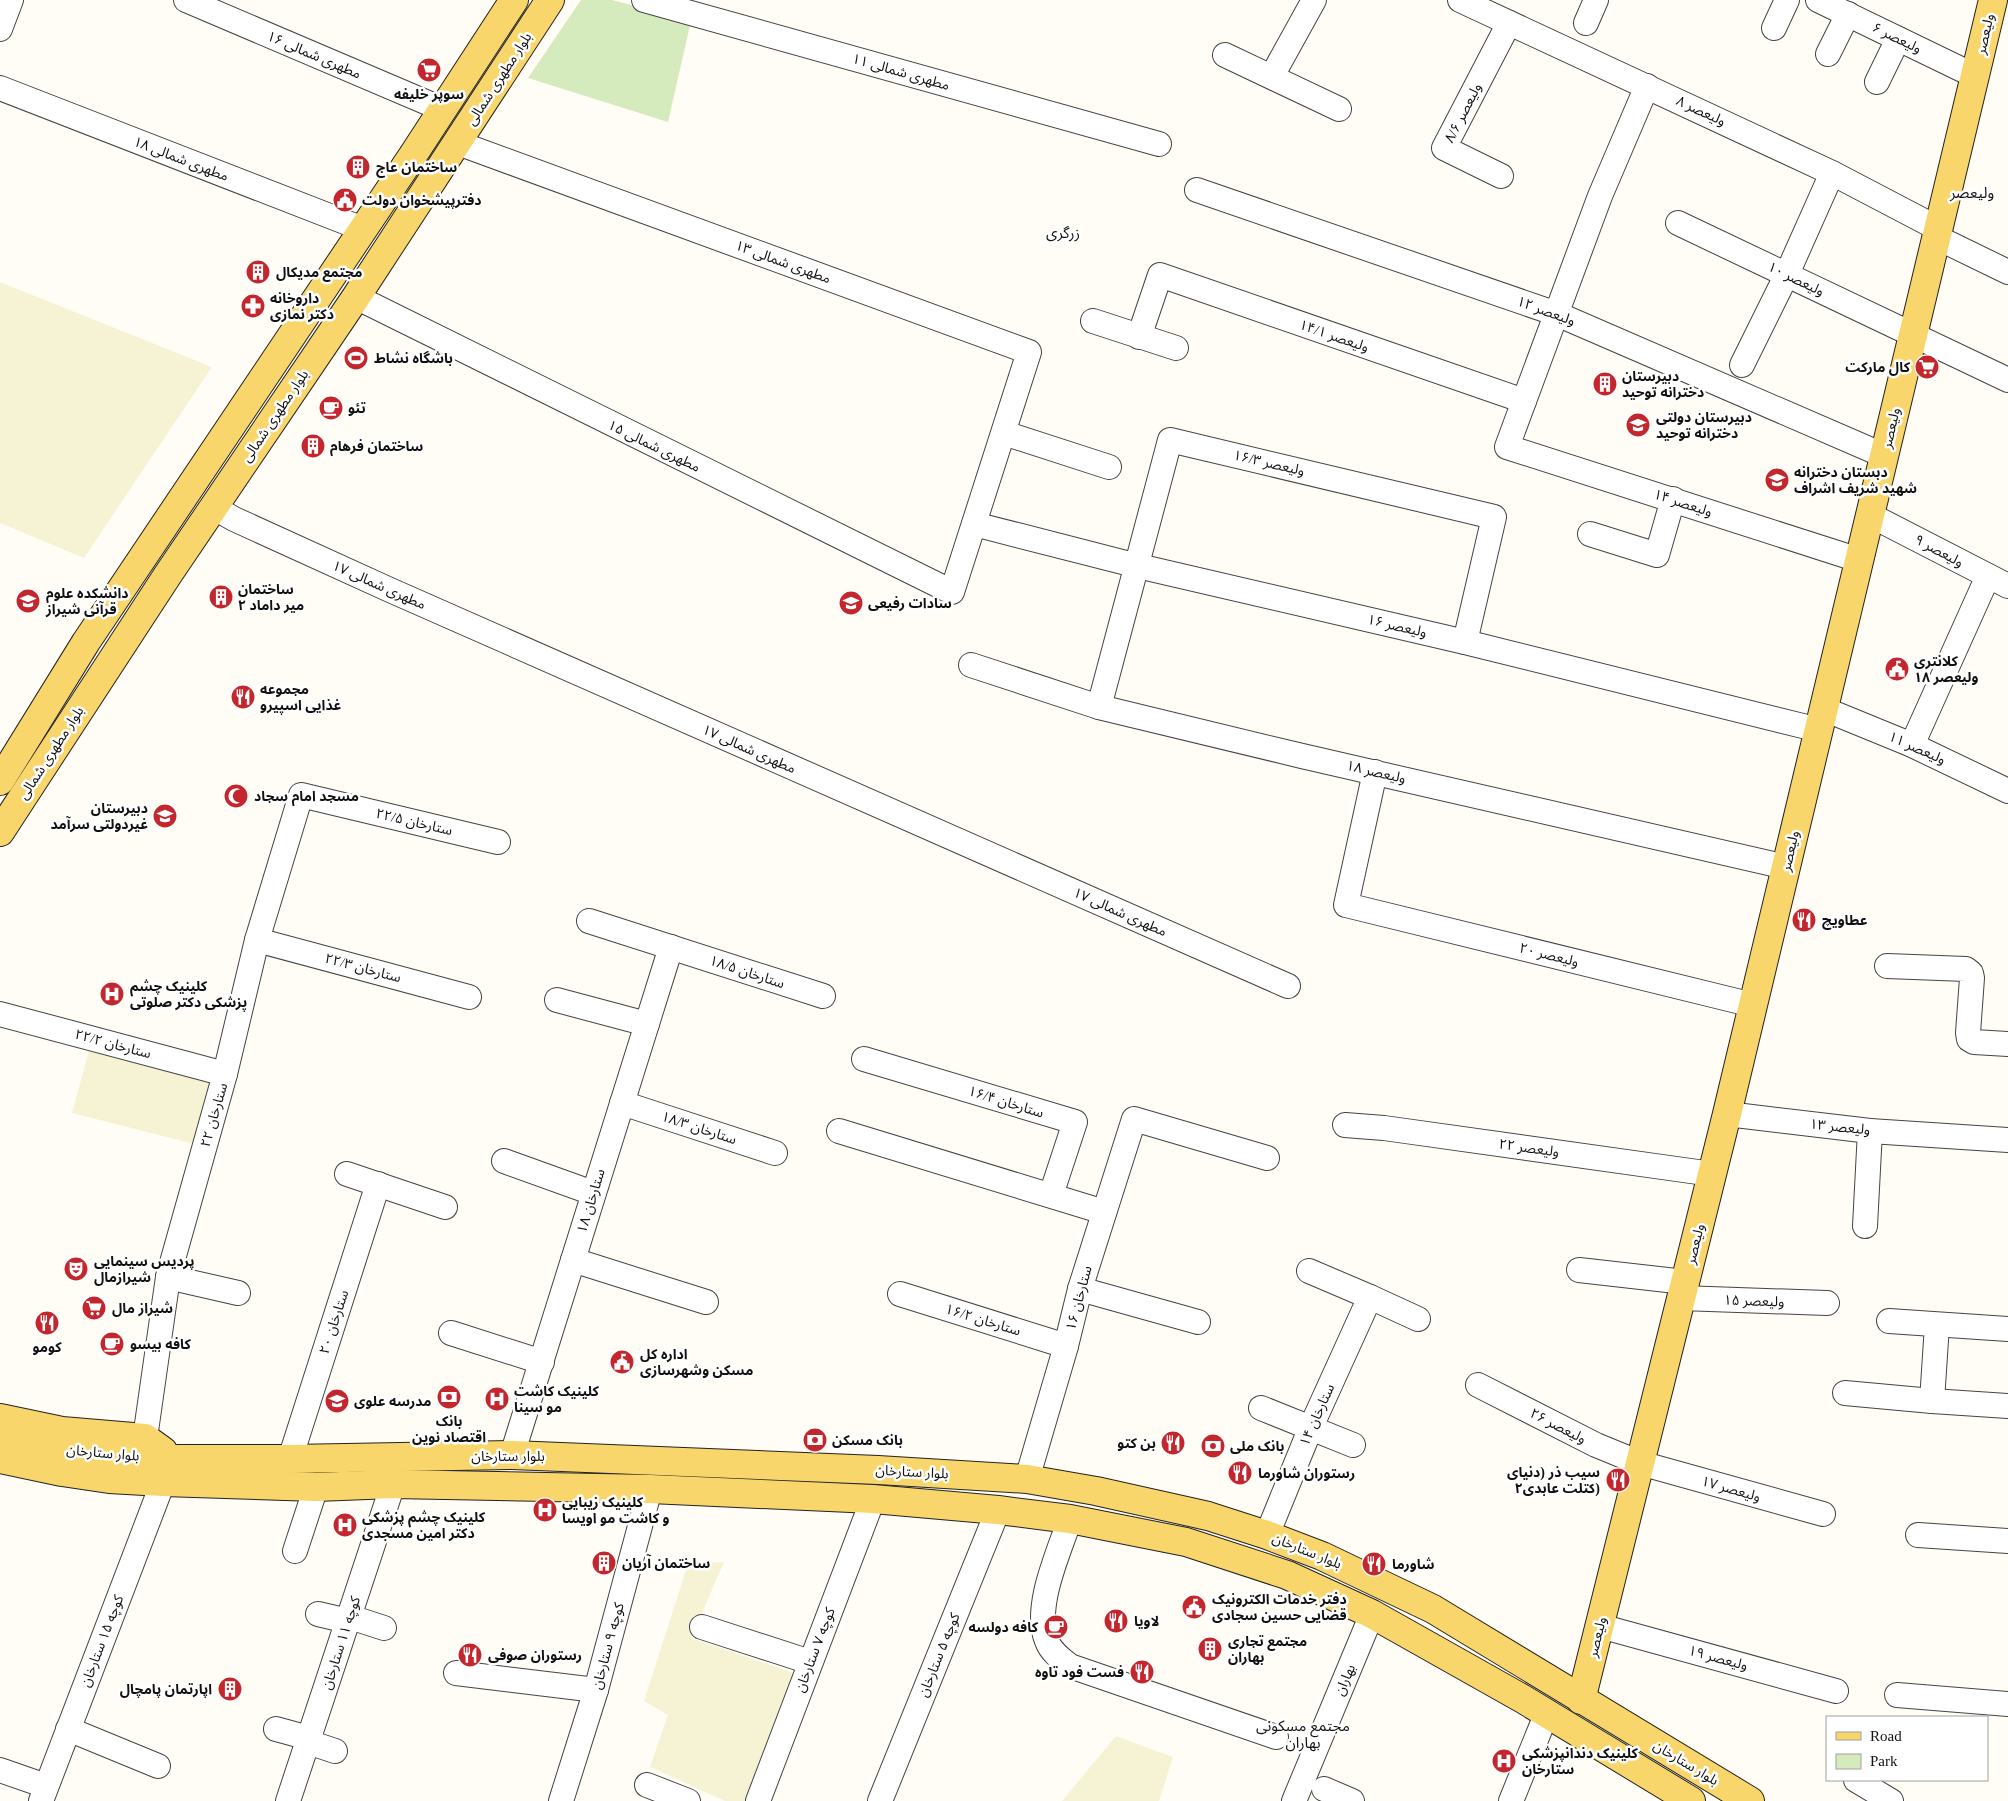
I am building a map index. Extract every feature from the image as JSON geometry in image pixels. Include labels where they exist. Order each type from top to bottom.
[{"type":"main road","name":"بلوار مطهرى شمالى","points":[[0,781],[86,642],[514,0]]},
{"type":"main road","name":"بلوار مطهرى شمالى","points":[[0,832],[213,507],[458,143],[550,0]]},
{"type":"main road","name":"ولیعصر","points":[[1581,1700],[1727,1114],[1993,0]]},
{"type":"main road","points":[[0,1418],[62,1431],[145,1438],[169,1470]]},
{"type":"main road","name":"بلوار ستارخان","points":[[0,1438],[169,1470],[316,1487],[394,1484],[650,1489],[873,1499],[998,1510],[1070,1519],[1186,1542],[1287,1575],[1372,1614],[1515,1695],[1691,1801]]},
{"type":"main road","name":"بلوار ستارخان","points":[[0,1459],[62,1472],[109,1478],[169,1470],[290,1459],[512,1455],[878,1470],[1027,1479],[1096,1491],[1208,1516],[1322,1556],[1433,1609],[1750,1801]]},
{"type":"street","points":[[0,29],[11,0]]},
{"type":"street","name":"۱۶ مطهری شمالی","points":[[186,0],[442,109]]},
{"type":"street","name":"۱۱ مطهری شمالی","points":[[644,0],[1158,144]]},
{"type":"street","points":[[1272,76],[1314,0]]},
{"type":"street","name":"۸ ولیعصر","points":[[1460,0],[1832,173],[2008,272]]},
{"type":"street","points":[[1586,23],[1596,0]]},
{"type":"street","points":[[1774,28],[1788,0]]},
{"type":"street","name":"۶ ولیعصر","points":[[1818,0],[1975,76]]},
{"type":"street","points":[[1828,54],[1848,14]]},
{"type":"street","name":"۸/۶ ولیعصر","points":[[1501,176],[1444,148],[1509,23]]},
{"type":"street","points":[[1877,82],[1898,39]]},
{"type":"street","points":[[1225,54],[1339,109]]},
{"type":"street","points":[[1524,401],[1600,196],[1647,86]]},
{"type":"street","name":"۱۸ مطهری شمالی","points":[[0,88],[363,229]]},
{"type":"street","name":"۱۳ مطهری شمالی","points":[[458,143],[1029,352],[1004,433]]},
{"type":"street","points":[[1742,365],[1787,274],[1832,173]]},
{"type":"street","name":"۱۲ ولیعصر","points":[[1197,190],[1557,314],[1885,456]]},
{"type":"street","name":"۱۰ ولیعصر","points":[[1678,223],[2008,380]]},
{"type":"street","name":"۱۴/۱ ولیعصر","points":[[1139,337],[1160,275],[1524,401]]},
{"type":"street","name":"۱۵ مطهری شمالی","points":[[356,297],[519,380],[952,592],[974,524]]},
{"type":"street","points":[[1093,321],[1176,348]]},
{"type":"street","name":"۱۴ ولیعصر","points":[[1524,401],[1507,447],[1859,560]]},
{"type":"street","points":[[974,524],[1004,433],[1109,466]]},
{"type":"street","name":"۱۶/۳ ولیعصر","points":[[1138,566],[1170,440],[1494,516],[1465,642]]},
{"type":"street","points":[[1590,534],[1657,555],[1673,500]]},
{"type":"street","name":"۱۷ مطهری شمالی","points":[[213,507],[241,522],[390,590],[1288,986]]},
{"type":"street","name":"۹ ولیعصر","points":[[1870,515],[1998,581]]},
{"type":"street","name":"۱۶ ولیعصر","points":[[974,524],[1138,566],[1465,642],[1821,719]]},
{"type":"street","points":[[1099,707],[1138,566]]},
{"type":"street","points":[[1912,745],[1998,581]]},
{"type":"street","name":"۱۸ ولیعصر","points":[[970,665],[1099,707],[1786,867]]},
{"type":"street","name":"۱۱ ولیعصر","points":[[1821,719],[1912,745],[2008,790]]},
{"type":"street","name":"۲۰ ولیعصر","points":[[1375,772],[1346,904],[1753,1004]]},
{"type":"street","name":"۲۲/۵ ستارخان","points":[[301,795],[498,842]]},
{"type":"street","name":"۲۲ ستارخان","points":[[145,1438],[168,1277],[225,1074],[257,940],[301,795]]},
{"type":"street","name":"۱۸/۵ ستارخان","points":[[589,921],[824,996]]},
{"type":"street","name":"۲۲/۳ ستارخان","points":[[257,940],[469,997]]},
{"type":"street","name":"۱۸ ستارخان","points":[[512,1455],[671,947]]},
{"type":"street","points":[[1887,966],[1966,969],[1971,973],[1972,978],[1969,1039],[1974,1042],[2008,1044]]},
{"type":"street","points":[[557,1000],[647,1024]]},
{"type":"street","name":"۲۲/۲ ستارخان","points":[[0,1014],[225,1074]]},
{"type":"street","name":"۱۶/۴ ستارخان","points":[[864,1059],[1075,1122],[1051,1195]]},
{"type":"street","name":"۱۸/۳ ستارخان","points":[[622,1103],[775,1153]]},
{"type":"street","name":"۱۳ ولیعصر","points":[[1727,1114],[1870,1131],[2008,1140]]},
{"type":"street","name":"۱۶ ستارخان","points":[[1027,1479],[1066,1346],[1080,1289],[1134,1119],[1267,1158]]},
{"type":"street","name":"۲۲ ولیعصر","points":[[1345,1125],[1384,1128],[1712,1174]]},
{"type":"street","points":[[1865,1226],[1870,1131]]},
{"type":"street","points":[[839,1132],[1104,1212]]},
{"type":"street","points":[[504,1161],[593,1193]]},
{"type":"street","points":[[347,1174],[445,1207]]},
{"type":"street","name":"۲۰ ستارخان","points":[[290,1459],[378,1184]]},
{"type":"street","points":[[574,1260],[706,1302]]},
{"type":"street","name":"۱۵ ولیعصر","points":[[1580,1270],[1683,1290],[1827,1303]]},
{"type":"street","points":[[1308,1271],[1418,1319]]},
{"type":"street","points":[[168,1277],[238,1293]]},
{"type":"street","points":[[1080,1289],[1198,1322]]},
{"type":"street","name":"۱۶/۲ ستارخان","points":[[900,1294],[1066,1346]]},
{"type":"street","name":"۱۴ ستارخان","points":[[1266,1535],[1311,1427],[1370,1297]]},
{"type":"street","points":[[1889,1321],[2008,1329]]},
{"type":"street","points":[[1932,1401],[1938,1324]]},
{"type":"street","points":[[451,1333],[542,1362]]},
{"type":"street","name":"۲۶ ولیعصر","points":[[1478,1385],[1596,1445],[1640,1462]]},
{"type":"street","points":[[1845,1393],[2008,1406]]},
{"type":"street","points":[[1261,1408],[1353,1445]]},
{"type":"street","name":"۱۷ ولیعصر","points":[[1640,1462],[1823,1514]]},
{"type":"street","name":"کوچه ۱۵ ستارخان","points":[[43,1794],[169,1470]]},
{"type":"street","name":"کوچه ۱۱ ستارخان","points":[[288,1801],[394,1484]]},
{"type":"street","points":[[295,1551],[316,1487]]},
{"type":"street","name":"کوچه ۹ ستارخان","points":[[561,1801],[596,1690],[650,1489]]},
{"type":"street","name":"کوچه ۷ ستارخان","points":[[758,1801],[873,1499]]},
{"type":"street","name":"کوچه ۵ ستارخان","points":[[880,1801],[998,1510]]},
{"type":"street","points":[[1070,1519],[1044,1600],[1042,1620],[1047,1641],[1056,1655],[1070,1666],[1276,1737]]},
{"type":"street","points":[[1918,1535],[2008,1541]]},
{"type":"street","points":[[318,1614],[349,1619],[384,1628]]},
{"type":"street","name":"بهاران","points":[[1294,1801],[1372,1614]]},
{"type":"street","name":"۱۹ ولیعصر","points":[[1600,1626],[1836,1691]]},
{"type":"street","points":[[702,1627],[810,1662]]},
{"type":"street","points":[[456,1673],[596,1690]]},
{"type":"street","points":[[1897,1695],[2008,1704]]},
{"type":"street","points":[[1510,1801],[1546,1715]]},
{"type":"street","points":[[68,1729],[158,1766]]},
{"type":"street","points":[[276,1729],[335,1751]]},
{"type":"street","points":[[0,1770],[43,1794]]},
{"type":"street","points":[[1858,1781],[1891,1801]]},
{"type":"street","points":[[647,1785],[688,1801]]},
{"type":"street","points":[[1324,1789],[1352,1801]]},
{"type":"shaded area","points":[[0,282],[212,367],[84,558],[0,523]]},
{"type":"shaded area","points":[[90,1047],[207,1078],[212,1085],[194,1144],[72,1113]]},
{"type":"shaded area","points":[[724,1562],[691,1638],[797,1674],[751,1801],[725,1801],[650,1767],[668,1715],[644,1701],[688,1564]]},
{"type":"shaded area","points":[[1116,1736],[1173,1757],[1159,1801],[1062,1801]]},
{"type":"green space","points":[[581,0],[612,0],[691,21],[668,122],[528,78]]},
{"type":"place","name":"سوپر خلیفه","points":[[429,70]]},
{"type":"place","name":"ساختمان عاج","points":[[358,167]]},
{"type":"place","name":"دفترپیشخوان دولت","points":[[345,200]]},
{"type":"place","name":"مجتمع مدیکال","points":[[258,272]]},
{"type":"place","name":"داروخانه دکتر نمازی","points":[[253,306]]},
{"type":"place","name":"باشگاه نشاط","points":[[356,358]]},
{"type":"place","name":"کال مارکت","points":[[1927,367]]},
{"type":"place","name":"دبیرستان دخترانه توحید","points":[[1605,384]]},
{"type":"place","name":"تئو","points":[[331,408]]},
{"type":"place","name":"دبیرستان دولتی دخترانه توحید","points":[[1638,425]]},
{"type":"place","name":"ساختمان فرهام","points":[[313,446]]},
{"type":"place","name":"دبستان دخترانه شهید شریف اشراف","points":[[1777,480]]},
{"type":"place","name":"ساختمان میر داماد ۲","points":[[221,597]]},
{"type":"place","name":"دانشکده علوم قرآنی شیراز","points":[[28,601]]},
{"type":"place","name":"سادات رفیعی","points":[[851,603]]},
{"type":"place","name":"کلانتری ۱۸ ولیعصر","points":[[1897,669]]},
{"type":"place","name":"مجموعه غذایی اسپیرو","points":[[243,697]]},
{"type":"place","name":"مسجد امام سجاد","points":[[236,796]]},
{"type":"place","name":"دبیرستان غیردولتی سرآمد","points":[[165,816]]},
{"type":"place","name":"عطاویچ","points":[[1804,920]]},
{"type":"place","name":"کلینیک چشم پزشکی دکتر صلوتی","points":[[112,994]]},
{"type":"place","name":"پردیس سینمایی شیرازمال","points":[[76,1269]]},
{"type":"place","name":"شیراز مال","points":[[94,1308]]},
{"type":"place","name":"کومو","points":[[47,1323]]},
{"type":"place","name":"کافه بیسو","points":[[112,1344]]},
{"type":"place","name":"اداره کل مسکن وشهرسازی","points":[[622,1362]]},
{"type":"place","name":"بانک اقتصاد نوین","points":[[449,1397]]},
{"type":"place","name":"کلینیک کاشت مو سینا","points":[[497,1399]]},
{"type":"place","name":"مدرسه علوی","points":[[337,1401]]},
{"type":"place","name":"بانک مسکن","points":[[815,1440]]},
{"type":"place","name":"بن کتو","points":[[1173,1443]]},
{"type":"place","name":"بانک ملی","points":[[1213,1446]]},
{"type":"place","name":"رستوران شاورما","points":[[1240,1473]]},
{"type":"place","name":"سیب ذر (دنیای کتلت عابدی۲)","points":[[1618,1480]]},
{"type":"place","name":"کلینیک زیبایی و کاشت مو اویسا","points":[[545,1510]]},
{"type":"place","name":"کلینیک چشم پزشکی دکتر امین مسجدی","points":[[345,1525]]},
{"type":"place","name":"ساختمان آریان","points":[[604,1563]]},
{"type":"place","name":"شاورما","points":[[1374,1564]]},
{"type":"place","name":"دفتر خدمات الکترونیک قضایی حسین سجادی","points":[[1194,1607]]},
{"type":"place","name":"لاویا","points":[[1116,1621]]},
{"type":"place","name":"کافه دولسه","points":[[1056,1627]]},
{"type":"place","name":"مجتمع تجاری بهاران","points":[[1210,1649]]},
{"type":"place","name":"رستوران صوفی","points":[[470,1655]]},
{"type":"place","name":"فست فود تاوه","points":[[1142,1672]]},
{"type":"place","name":"اپارتمان پامچال","points":[[230,1689]]},
{"type":"place","name":"کلینیک دندانپزشکی ستارخان","points":[[1504,1761]]},
{"type":"district","name":"ولیعصر","points":[[1972,193]]},
{"type":"district","name":"زرگری","points":[[1063,233]]},
{"type":"district","name":"مجتمع مسکونی بهاران","points":[[1303,1734]]}]
